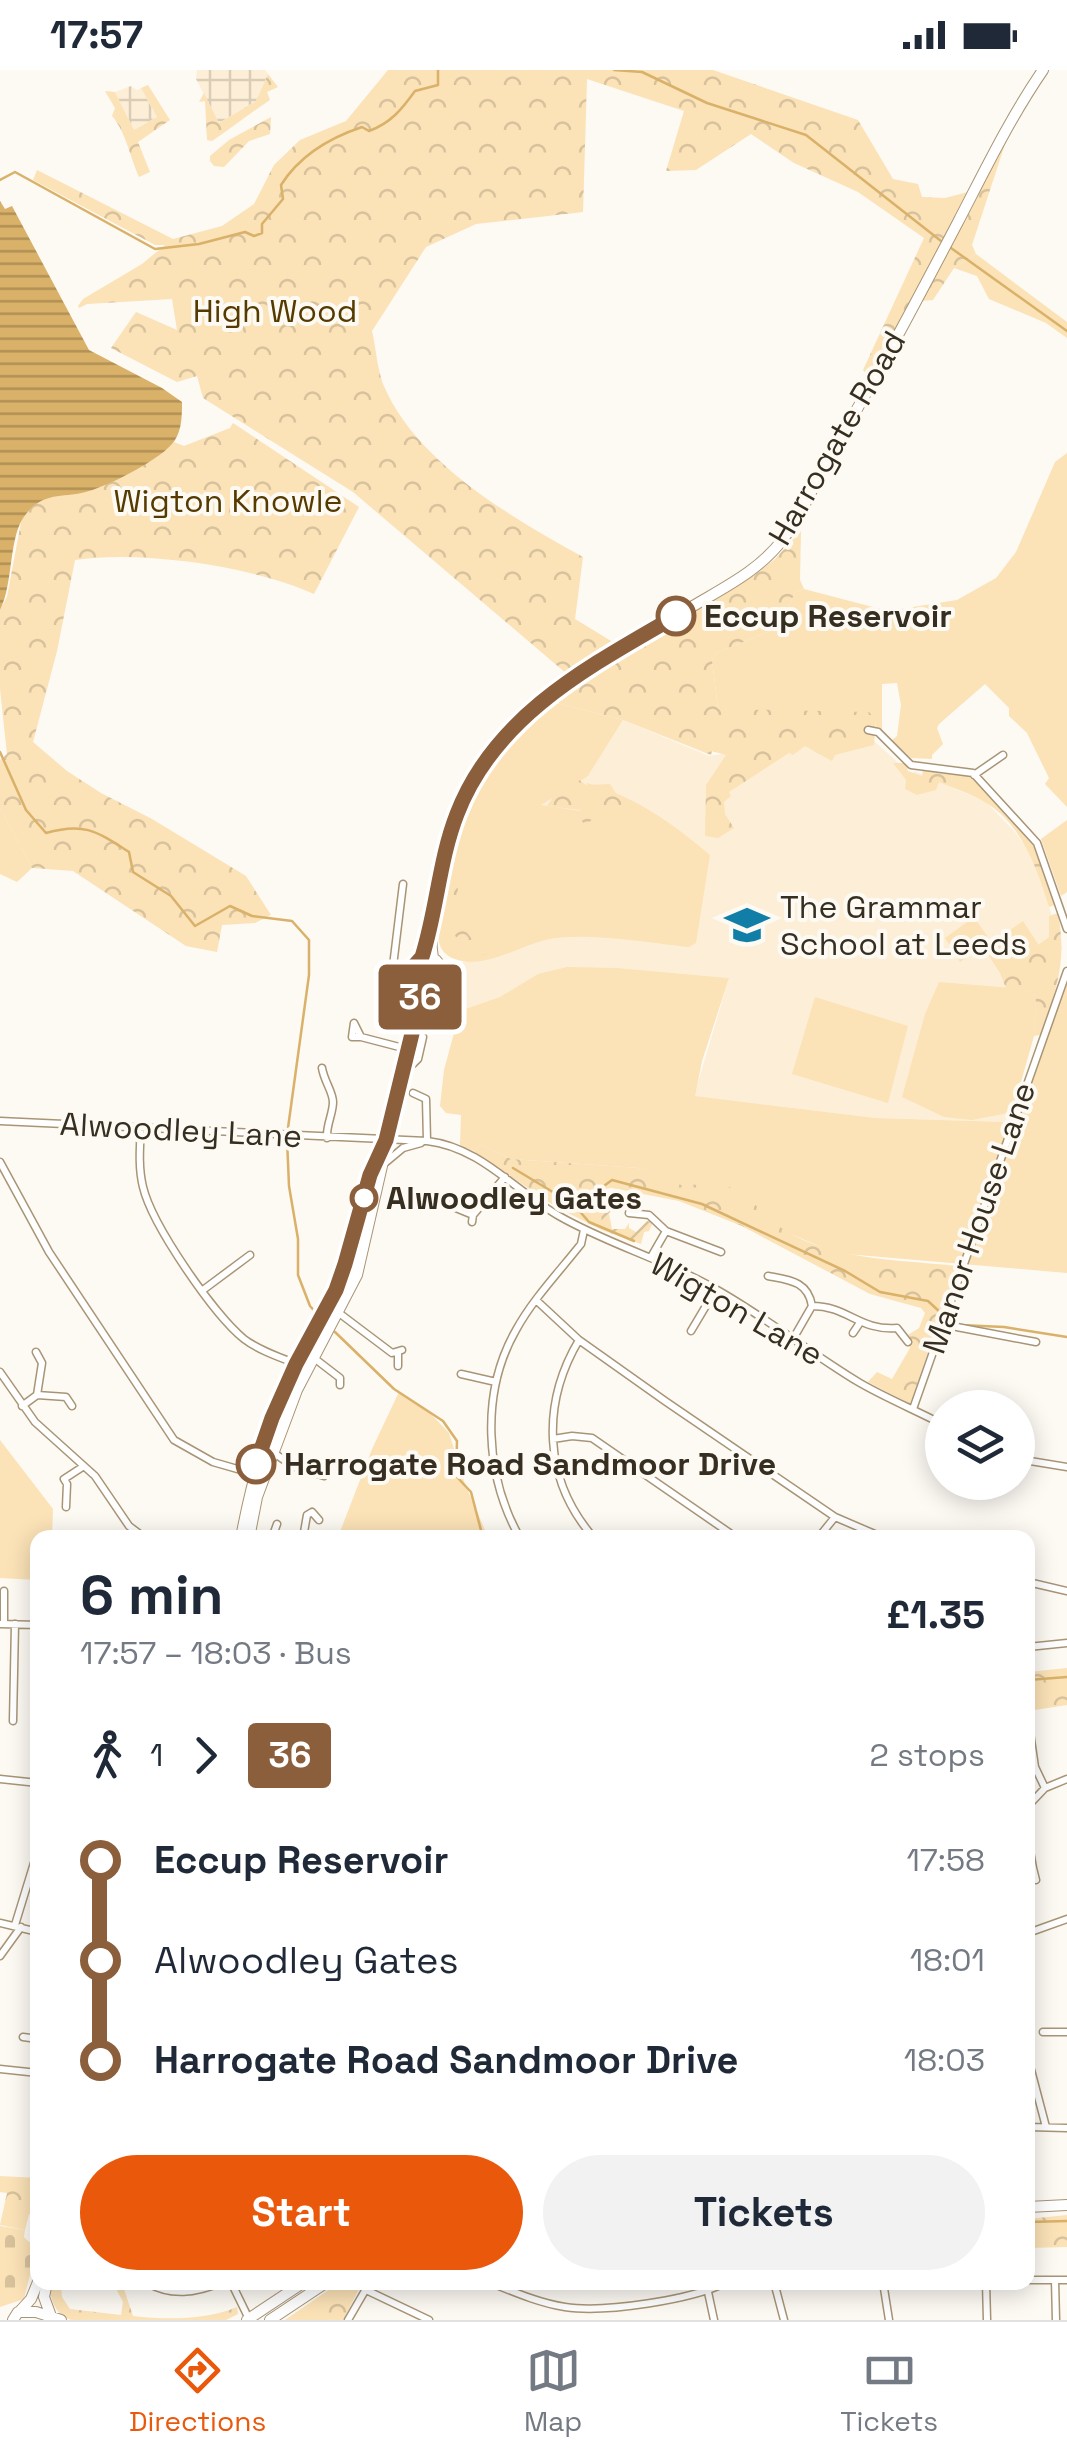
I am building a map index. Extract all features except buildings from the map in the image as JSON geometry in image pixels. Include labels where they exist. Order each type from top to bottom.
[{"type":"highway","name":"Harrogate Road","points":[[258,1475],[273,1452],[302,1366],[381,1172],[418,1009],[445,855],[474,777],[510,730],[536,705],[593,664],[758,566],[786,536],[899,334],[1003,136],[1043,70]]},
{"type":"highway","name":"Harrogate Road","points":[[247,1530],[272,1418],[339,1313],[361,1260],[368,1202],[378,1156],[386,1140]]},
{"type":"highway","points":[[345,1264],[354,1268],[361,1260]]},
{"type":"highway","points":[[1035,2207],[1067,2205]]},
{"type":"highway","points":[[17,2315],[35,2290]]},
{"type":"highway","points":[[45,2290],[44,2297],[54,2319]]},
{"type":"highway","points":[[249,2320],[292,2290]]},
{"type":"highway","points":[[270,2320],[315,2290]]},
{"type":"highway","points":[[1,2314],[54,2319]]},
{"type":"street","points":[[868,730],[878,732],[911,765],[974,774],[1037,843],[1067,929]]},
{"type":"street","points":[[974,774],[1003,755]]},
{"type":"street","points":[[403,884],[392,966],[423,970]]},
{"type":"street","name":"Manor House Lane","points":[[913,1409],[1067,971]]},
{"type":"street","points":[[404,1062],[413,1064],[418,1059],[423,1037],[412,1030]]},
{"type":"street","points":[[360,1037],[407,1049]]},
{"type":"street","points":[[322,1068],[324,1084],[332,1098],[327,1138]]},
{"type":"street","points":[[381,1172],[391,1156],[427,1141],[426,1100],[412,1092]]},
{"type":"street","name":"Alwoodley Lane","points":[[0,1121],[386,1140]]},
{"type":"street","points":[[141,1126],[140,1168],[147,1202],[202,1290],[246,1341],[302,1366]]},
{"type":"street","points":[[362,1139],[378,1156]]},
{"type":"street","name":"Wigton Lane","points":[[386,1140],[427,1141],[465,1150],[552,1212],[716,1289],[863,1384],[925,1415]]},
{"type":"street","points":[[0,1162],[49,1252],[174,1440],[213,1462],[258,1475]]},
{"type":"street","points":[[420,1201],[424,1195],[472,1218],[505,1177]]},
{"type":"street","points":[[629,1213],[649,1215],[666,1231],[721,1252]]},
{"type":"street","points":[[515,1530],[496,1482],[491,1418],[496,1382],[503,1355],[536,1300],[582,1244],[584,1230]]},
{"type":"street","points":[[651,1256],[666,1231]]},
{"type":"street","points":[[202,1290],[250,1255]]},
{"type":"street","points":[[768,1276],[806,1288],[812,1306],[793,1339]]},
{"type":"street","points":[[690,1331],[716,1289]]},
{"type":"street","points":[[536,1300],[579,1340],[835,1517],[865,1530]]},
{"type":"street","points":[[812,1306],[834,1308],[854,1317],[859,1324],[897,1328],[908,1342]]},
{"type":"street","points":[[339,1313],[392,1353],[400,1352],[398,1366]]},
{"type":"street","points":[[852,1333],[859,1324]]},
{"type":"street","points":[[941,1324],[1036,1342]]},
{"type":"street","points":[[579,1340],[560,1381],[553,1409],[553,1440],[561,1487],[588,1530]]},
{"type":"street","points":[[36,1352],[42,1363],[38,1395]]},
{"type":"street","points":[[314,1357],[343,1380]]},
{"type":"street","points":[[0,1372],[22,1406],[51,1439],[95,1476],[132,1530]]},
{"type":"street","points":[[460,1374],[496,1382]]},
{"type":"street","points":[[22,1406],[38,1395],[66,1398],[72,1406]]},
{"type":"street","points":[[553,1440],[572,1436],[592,1438],[725,1530]]},
{"type":"street","points":[[273,1452],[294,1467],[324,1476]]},
{"type":"street","points":[[1035,1463],[1067,1466]]},
{"type":"street","points":[[66,1507],[64,1479],[84,1466]]},
{"type":"street","points":[[305,1530],[312,1512],[319,1520]]},
{"type":"street","points":[[824,1530],[835,1517]]},
{"type":"street","points":[[274,1530],[277,1524]]},
{"type":"street","points":[[1035,1584],[1067,1591]]},
{"type":"street","points":[[4,1591],[2,1624],[30,1625]]},
{"type":"street","points":[[12,1721],[15,1624]]},
{"type":"street","points":[[1035,1646],[1067,1643]]},
{"type":"street","points":[[1035,1766],[1045,1788]]},
{"type":"street","points":[[1035,1799],[1045,1788],[1067,1778]]},
{"type":"street","points":[[0,1779],[30,1781]]},
{"type":"street","points":[[0,1956],[18,1926],[30,1880]]},
{"type":"street","points":[[1035,1930],[1067,1919]]},
{"type":"street","points":[[0,1923],[30,1930]]},
{"type":"street","points":[[1046,2034],[1067,2032]]},
{"type":"street","points":[[24,2037],[30,2038]]},
{"type":"street","points":[[0,2069],[30,2072]]},
{"type":"street","points":[[1035,2085],[1046,2128]]},
{"type":"street","points":[[1035,2127],[1067,2128]]},
{"type":"street","points":[[1035,2280],[1067,2280]]},
{"type":"street","points":[[1055,2280],[1056,2320]]},
{"type":"street","points":[[162,2290],[204,2290]]},
{"type":"street","points":[[235,2290],[249,2320]]},
{"type":"street","points":[[348,2320],[366,2290]]},
{"type":"street","points":[[375,2290],[430,2320]]},
{"type":"street","points":[[511,2290],[549,2304],[576,2308],[623,2306],[712,2290]]},
{"type":"street","points":[[776,2290],[784,2320]]},
{"type":"street","points":[[884,2290],[889,2320]]},
{"type":"street","points":[[986,2290],[987,2320]]},
{"type":"street","points":[[708,2292],[714,2320]]},
{"type":"shaded area","points":[[197,70],[265,70],[268,74],[256,101],[219,123],[196,79]]},
{"type":"shaded area","points":[[131,86],[141,88],[157,117],[134,130],[115,92]]},
{"type":"shaded area","points":[[0,201],[5,209],[12,206],[89,350],[182,402],[177,436],[160,455],[98,488],[41,501],[26,514],[16,534],[0,610]]},
{"type":"shaded area","name":"The Grammar School at Leeds","points":[[623,720],[709,756],[872,739],[914,777],[914,771],[986,802],[1015,832],[1035,860],[1062,949],[1006,1122],[876,1118],[694,1096],[729,978],[618,968],[500,997],[467,1011],[424,1011],[432,999],[455,989],[463,979],[463,961],[439,935],[454,835],[588,776]]},
{"type":"green space","name":"High Wood","points":[[388,70],[713,70],[858,120],[893,179],[918,184],[922,197],[945,198],[968,192],[870,378],[863,370],[924,238],[858,192],[794,163],[751,134],[696,170],[666,171],[684,111],[587,79],[583,212],[476,224],[426,247],[372,331],[383,384],[418,439],[442,463],[497,506],[583,557],[575,619],[616,644],[567,674],[353,492],[203,398],[197,376],[177,382],[111,348],[136,312],[177,330],[172,299],[78,306],[165,245],[155,245],[33,180],[37,170],[173,239],[222,226],[254,204],[274,165],[300,140],[346,121]]},
{"type":"green space","points":[[268,74],[278,87],[267,92],[270,100],[212,141],[207,140],[205,101],[199,102],[204,93],[219,123],[256,101]]},
{"type":"green space","points":[[148,85],[170,120],[138,142],[150,172],[139,177],[112,116],[115,108],[105,91],[115,92],[134,130],[157,117],[141,88]]},
{"type":"green space","points":[[271,117],[270,134],[249,141],[224,167],[214,166],[210,161],[210,156],[229,140]]},
{"type":"green space","points":[[1007,138],[972,245],[976,254],[954,268],[933,300],[921,301]]},
{"type":"green space","points":[[976,254],[1067,322],[1067,338],[1046,323],[989,299],[977,276],[954,268]]},
{"type":"green space","name":"Wigton Knowle","points":[[233,423],[359,507],[314,594],[260,575],[196,563],[132,557],[75,560],[33,742],[101,793],[246,876],[271,915],[255,923],[222,925],[217,952],[186,946],[73,871],[32,868],[0,808],[0,760],[7,754],[0,689],[0,610],[7,597],[22,517],[41,499],[65,494],[151,461],[174,442],[184,446],[230,428]]},
{"type":"green space","points":[[1067,453],[1067,807],[1045,784],[1049,778],[1027,733],[985,684],[939,724],[943,744],[932,759],[911,758],[892,740],[897,736],[901,705],[897,683],[882,684],[882,731],[876,728],[876,720],[718,709],[712,660],[716,653],[780,627],[795,592],[804,589],[888,611],[957,600],[996,578],[1016,552],[1055,462]]},
{"type":"green space","points":[[801,531],[800,580],[804,589],[795,592],[780,627],[716,653],[712,660],[718,709],[869,712],[876,720],[874,745],[835,755],[832,761],[805,746],[793,755],[789,753],[729,792],[731,796],[724,802],[725,814],[734,828],[718,838],[705,836],[706,785],[726,755],[712,751],[711,755],[623,720],[549,701],[600,665],[753,576]]},
{"type":"green space","points":[[549,701],[623,720],[588,776],[541,805],[580,811],[587,783],[652,812],[710,855],[696,943],[689,947],[578,937],[545,940],[480,961],[458,960],[444,953],[438,933],[442,889],[471,795],[501,747]]},
{"type":"green space","points":[[893,763],[905,763],[908,771],[922,776],[923,770],[944,769],[972,776],[1034,844],[1055,905],[1049,907],[1026,847],[996,810],[939,782],[936,790],[917,795],[905,789],[906,780]]},
{"type":"green space","points":[[578,779],[586,785],[610,784],[623,804],[605,810],[585,825],[579,817],[585,794],[580,810],[547,806],[555,794]]},
{"type":"green space","points":[[0,808],[32,868],[17,882],[0,874]]},
{"type":"green space","points":[[1067,820],[1067,892],[1061,896],[1041,839]]},
{"type":"green space","points":[[457,877],[460,924],[485,955],[476,953],[449,931],[451,883]]},
{"type":"green space","points":[[1058,913],[1059,975],[1040,1035],[1034,1036],[1036,996],[1024,989],[1006,988],[1000,973],[1049,937],[1049,916]]},
{"type":"green space","points":[[974,917],[992,943],[1023,921],[1040,947],[1000,973],[983,947],[960,962],[945,938]]},
{"type":"green space","points":[[567,967],[729,978],[695,1096],[876,1118],[1006,1122],[1011,1135],[1067,983],[1067,1273],[835,1253],[638,1168],[511,1159],[482,1145],[473,1151],[460,1145],[461,1115],[446,1113],[440,1106],[444,1070],[460,1011],[500,997],[538,974]]},
{"type":"green space","points":[[939,982],[1024,989],[1036,996],[1034,1036],[1013,1110],[1008,1113],[972,1120],[944,1117],[902,1097],[925,1014]]},
{"type":"green space","points":[[815,997],[908,1026],[888,1103],[792,1074]]},
{"type":"green space","points":[[482,1145],[511,1159],[638,1168],[681,1185],[725,1184],[748,1195],[767,1217],[790,1233],[816,1245],[872,1258],[958,1266],[910,1404],[868,1382],[877,1372],[892,1379],[910,1348],[908,1335],[919,1328],[925,1313],[921,1308],[870,1294],[742,1226],[679,1201],[602,1189],[602,1230],[556,1207],[473,1151]]},
{"type":"green space","points":[[601,1208],[612,1209],[612,1229],[625,1229],[629,1223],[629,1228],[636,1232],[647,1221],[653,1222],[649,1231],[644,1232],[641,1244],[602,1230]]},
{"type":"green space","points":[[399,1392],[425,1408],[449,1433],[485,1530],[341,1530]]},
{"type":"green space","points":[[0,1440],[53,1509],[52,1530],[30,1530],[30,1580],[0,1578]]},
{"type":"green space","points":[[1067,1668],[1067,1705],[1035,1710],[1035,1671]]},
{"type":"green space","points":[[0,2176],[30,2178],[30,2214],[25,2230],[0,2225],[7,2193],[0,2192]]},
{"type":"green space","points":[[1067,2215],[1067,2247],[1035,2248],[1035,2218]]},
{"type":"green space","points":[[0,2226],[25,2230],[24,2237],[30,2242],[30,2275],[24,2299],[0,2307]]},
{"type":"green space","points":[[50,2290],[61,2290],[70,2309],[121,2315],[123,2302],[117,2290],[124,2290],[133,2316],[186,2318],[237,2307],[238,2314],[226,2320],[72,2320],[55,2307]]},
{"type":"green space","points":[[328,2290],[358,2290],[343,2320],[285,2320]]},
{"type":"waterway","points":[[0,180],[15,172],[155,249],[199,244],[245,232],[254,236],[262,233],[262,224],[283,199],[281,185],[306,156],[350,131],[362,127],[369,131],[384,124],[415,91],[438,85],[438,70]]},
{"type":"waterway","points":[[614,70],[642,72],[707,103],[806,135],[941,241]]},
{"type":"waterway","points":[[951,248],[1067,331]]},
{"type":"waterway","points":[[0,752],[26,810],[46,833],[80,829],[118,845],[129,852],[133,872],[171,896],[195,926],[230,906],[252,916],[292,921],[309,940],[309,975],[288,1128]]},
{"type":"waterway","points":[[287,1139],[298,1275],[310,1306],[318,1315]]},
{"type":"waterway","points":[[513,1168],[576,1206],[590,1207],[593,1194],[612,1180],[702,1204],[845,1271],[880,1292],[928,1301],[942,1314]]},
{"type":"waterway","points":[[576,1207],[589,1222],[634,1241]]},
{"type":"waterway","points":[[947,1317],[960,1325],[1067,1337]]},
{"type":"waterway","points":[[335,1332],[394,1389],[443,1421],[457,1441],[456,1476],[471,1492],[481,1530]]},
{"type":"waterway","points":[[1035,1679],[1067,1677]]},
{"type":"waterway","points":[[1035,2222],[1067,2221]]},
{"type":"bus line","name":"36","points":[[256,1464],[296,1364],[336,1290],[370,1175],[386,1140],[418,1009],[420,982],[413,967],[422,957],[451,835],[474,777],[510,730],[536,705],[593,664],[676,616]]},
{"type":"place","name":"Eccup Reservoir","points":[[676,616]]},
{"type":"place","name":"The Grammar School at Leeds","points":[[747,925]]},
{"type":"place","name":"Alwoodley Gates","points":[[364,1198]]},
{"type":"place","name":"Harrogate Road Sandmoor Drive","points":[[256,1464]]}]
